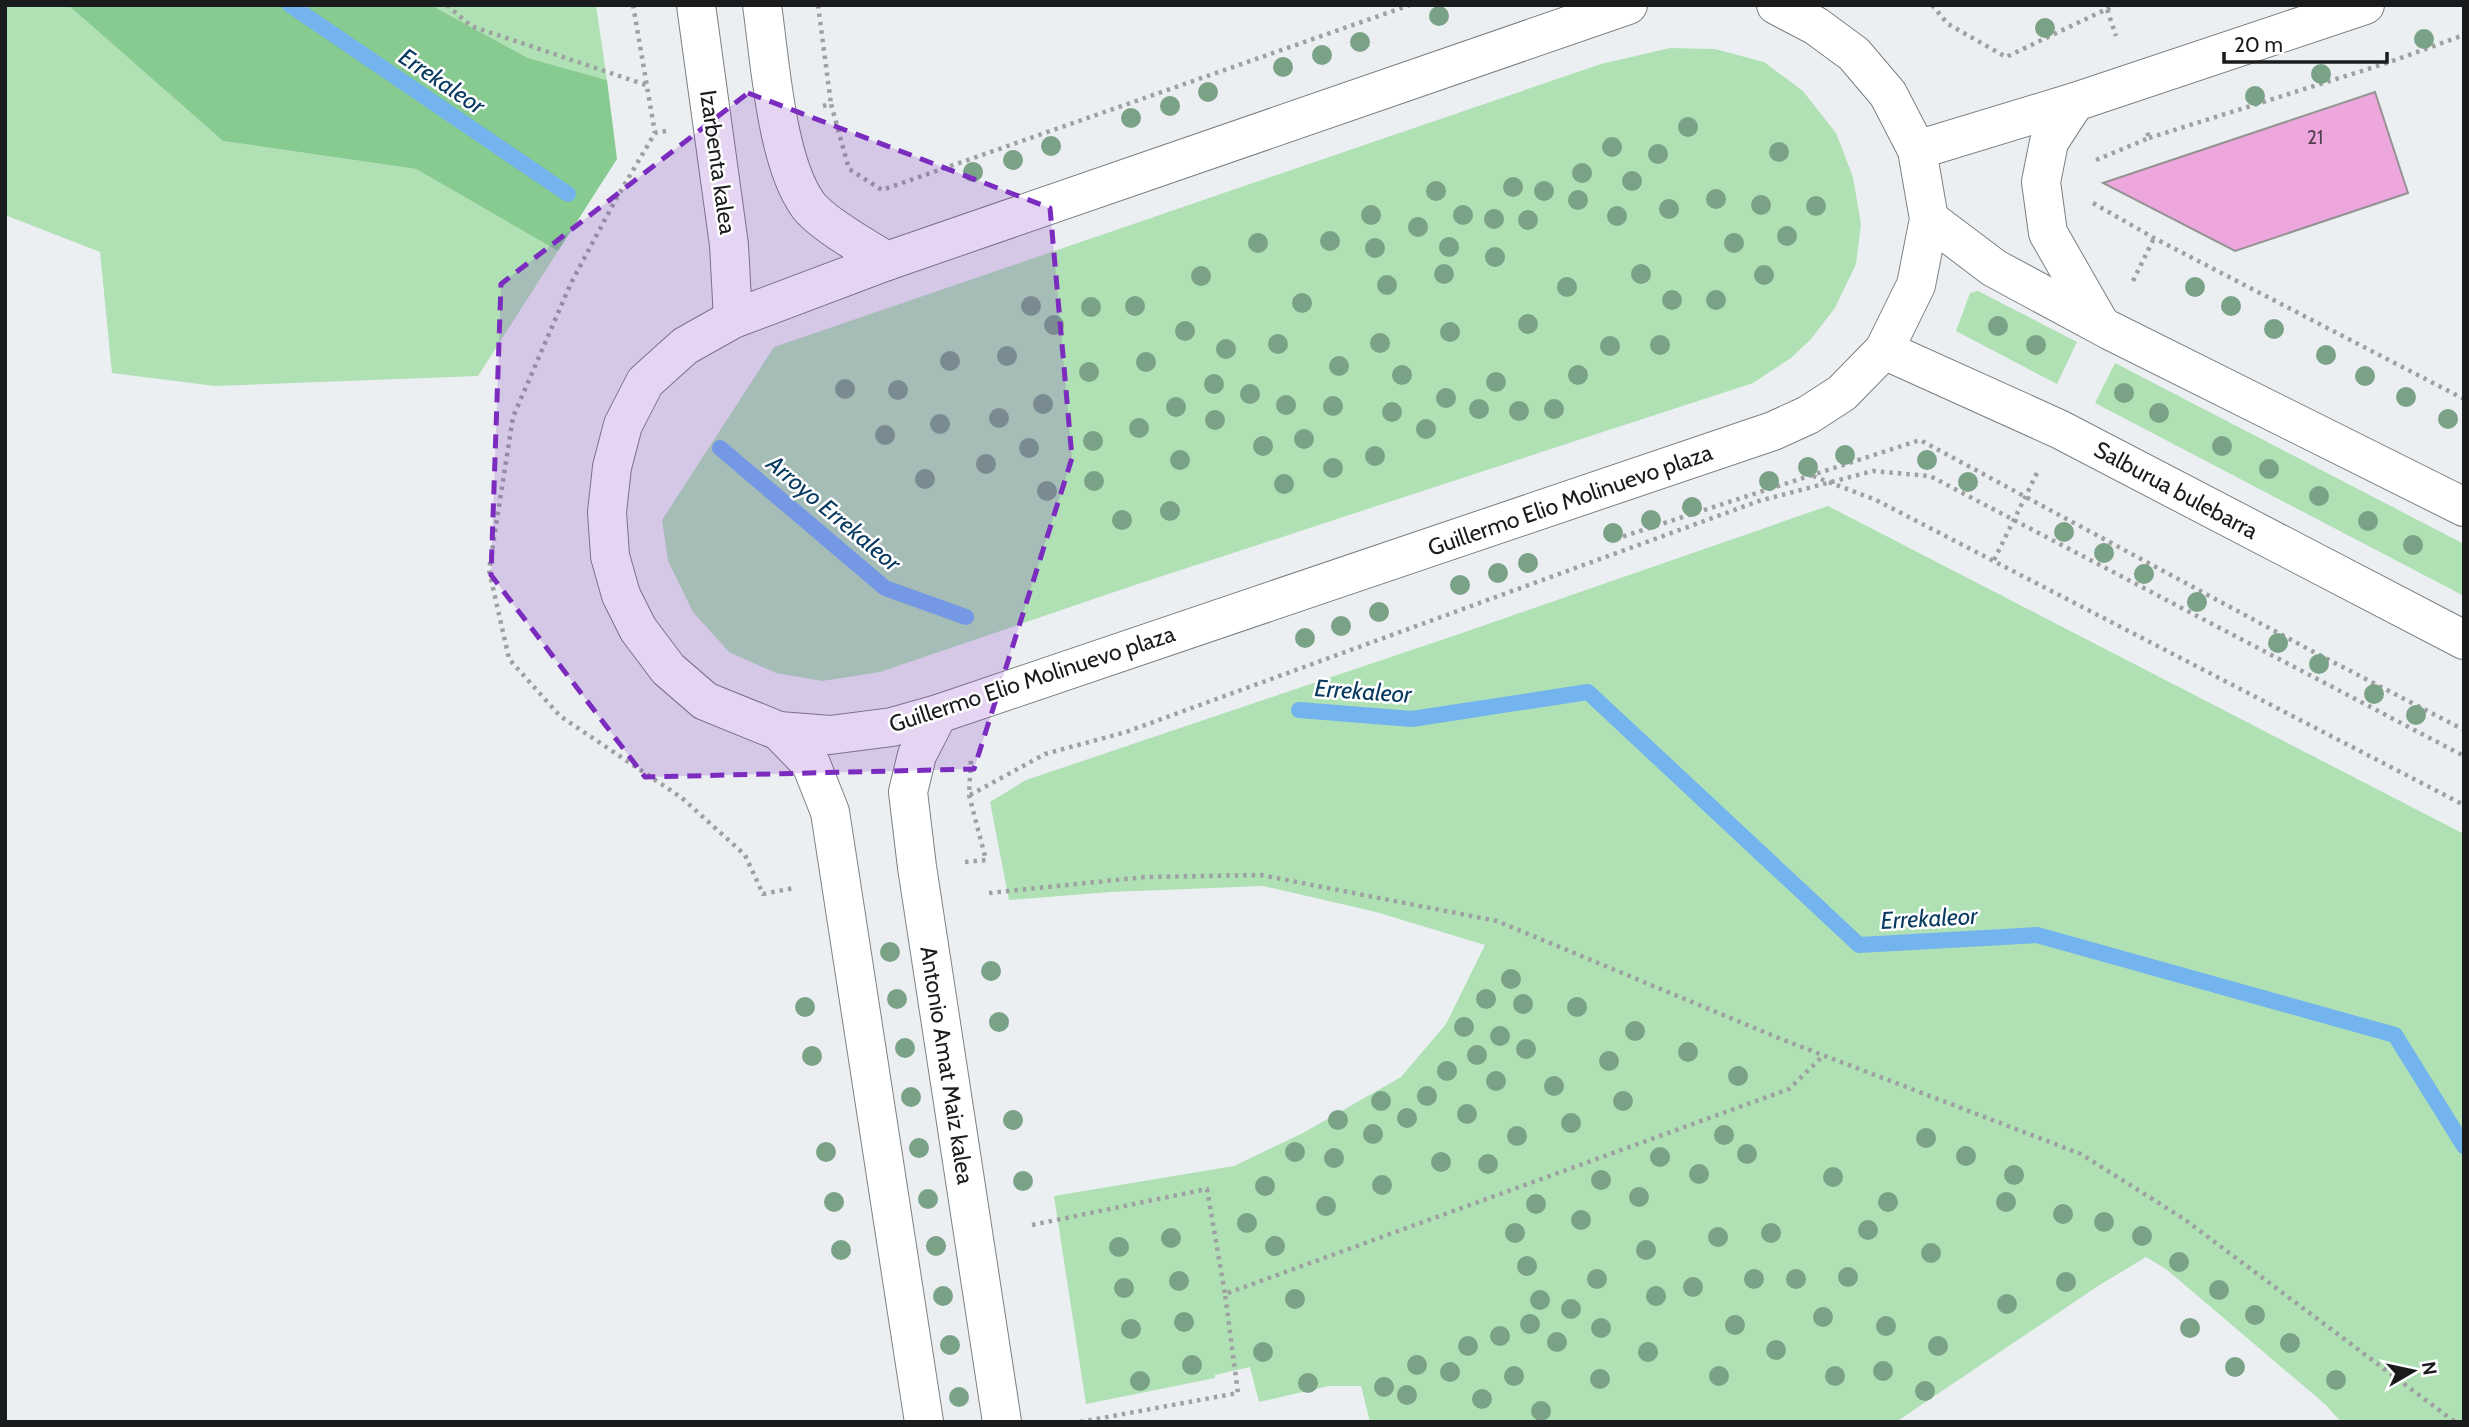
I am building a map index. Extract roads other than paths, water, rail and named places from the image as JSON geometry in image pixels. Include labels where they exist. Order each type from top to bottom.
[{"type":"main road","name":"Izarbenta kalea","points":[[696,5],[729,245],[733,319]]},
{"type":"main road","points":[[762,5],[777,113],[791,176],[809,207],[850,238],[887,261]]},
{"type":"main road","name":"Guillermo Elio Molinuevo plaza","points":[[1628,5],[887,261],[733,319],[685,346],[645,382],[623,425],[612,467],[607,512],[610,556],[621,595],[638,629],[668,669],[705,701],[779,731],[830,735],[892,727],[938,714],[1773,430],[1808,415],[1842,393],[1884,350],[1916,285],[1928,219],[1917,150],[1888,94],[1854,54],[1816,26],[1776,5]]},
{"type":"main road","points":[[1917,150],[2075,102],[2365,5]]},
{"type":"main road","points":[[2075,102],[2049,142],[2040,183],[2049,233],[2100,324]]},
{"type":"main road","points":[[1928,219],[1994,268],[2464,507]]},
{"type":"main road","name":"Salburua bulebarra","points":[[1884,350],[2059,429],[2464,640]]},
{"type":"main road","name":"Antonio Amat Maiz kalea","points":[[938,714],[917,755],[908,792],[917,867],[1002,1422]]},
{"type":"main road","points":[[779,731],[811,764],[830,812],[924,1422]]},
{"type":"waterway","name":"Errekaleor","points":[[290,5],[568,194]]},
{"type":"waterway","name":"Arroyo Errekaleor","points":[[720,448],[885,588],[966,617]]},
{"type":"waterway","name":"Errekaleor","points":[[1299,710],[1412,719],[1588,692],[1859,945],[2037,935],[2395,1035],[2464,1146]]}]
